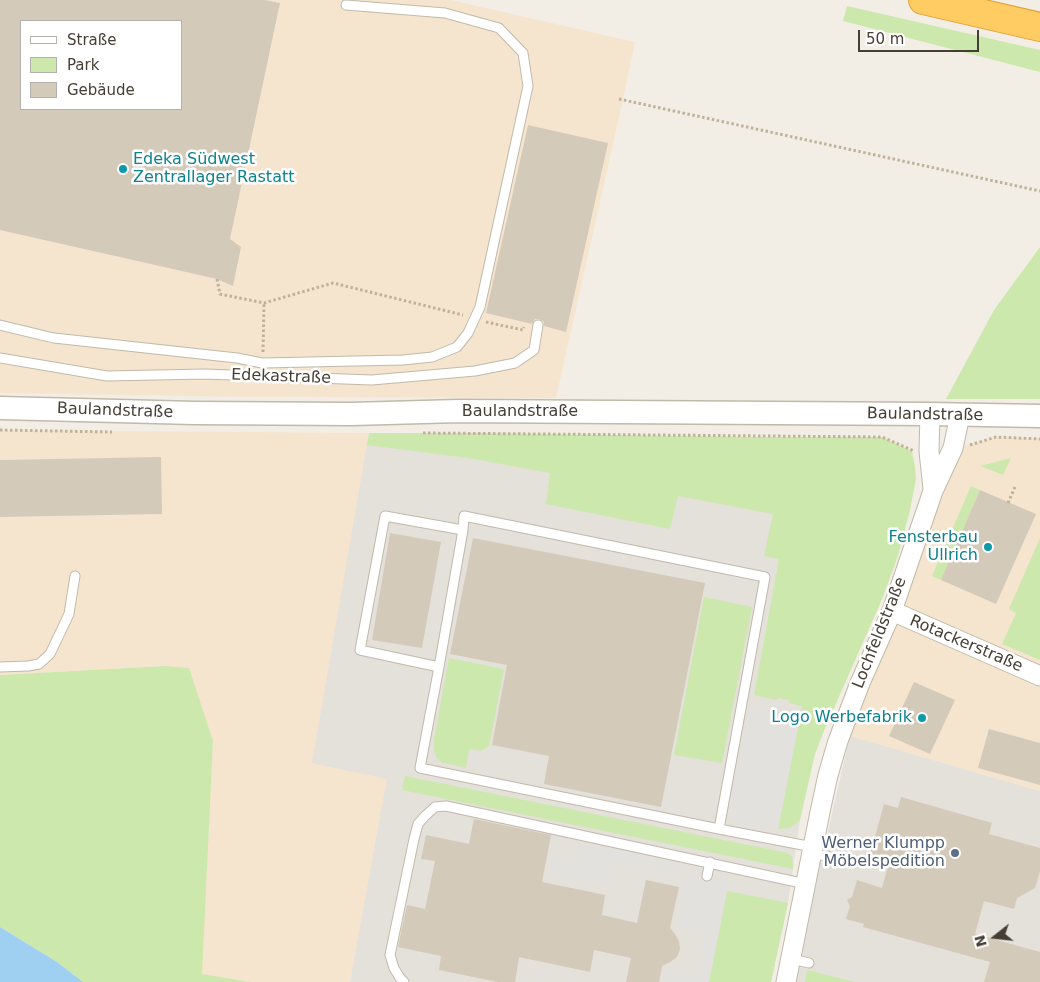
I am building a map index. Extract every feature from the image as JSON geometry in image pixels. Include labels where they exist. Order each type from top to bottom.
[{"type":"highway","points":[[923,0],[1040,27]]},
{"type":"street","name":"Baulandstraße","points":[[0,408],[205,413],[351,414],[469,412],[1040,416]]},
{"type":"street","name":"Lochfeldstraße","points":[[930,414],[929,451],[933,491]]},
{"type":"street","name":"Lochfeldstraße","points":[[786,982],[800,961],[806,884],[818,852],[828,775],[838,742],[860,683],[892,611],[933,491],[953,448],[960,415]]},
{"type":"street","name":"Rotackerstraße","points":[[892,611],[1040,676]]},
{"type":"lane","points":[[0,325],[54,338],[236,358],[262,363],[403,360],[432,356],[457,347],[468,333],[480,307],[528,86],[523,53],[499,28],[445,13],[346,5]]},
{"type":"lane","name":"Edekastraße","points":[[0,358],[107,376],[204,374],[372,380],[475,371],[515,363],[534,350],[538,325]]},
{"type":"lane","points":[[438,666],[360,650],[385,516],[463,530]]},
{"type":"lane","points":[[719,829],[765,577],[464,516],[420,768],[719,829],[818,852]]},
{"type":"lane","points":[[0,667],[39,664],[50,654],[70,614],[74,576]]},
{"type":"lane","points":[[404,982],[394,968],[390,954],[418,824],[435,807],[446,806],[806,884]]},
{"type":"lane","points":[[707,876],[710,862]]},
{"type":"path","points":[[618,99],[1040,191]]},
{"type":"path","points":[[217,279],[220,294],[264,303],[333,283],[523,330],[525,322]]},
{"type":"path","points":[[262,363],[264,303]]},
{"type":"path","points":[[0,430],[120,432]]},
{"type":"path","points":[[416,433],[882,437],[912,451],[929,451]]},
{"type":"path","points":[[953,448],[996,437],[1040,439]]},
{"type":"path","points":[[1008,503],[1015,487]]},
{"type":"shaded area","points":[[0,0],[451,0],[635,42],[556,398],[251,397],[0,393]]},
{"type":"shaded area","points":[[0,430],[369,433],[367,445],[390,773],[350,982],[251,982],[201,974],[213,741],[165,666],[0,675]]},
{"type":"shaded area","points":[[369,433],[472,438],[860,515],[823,733],[808,781],[800,820],[788,903],[771,982],[350,982],[387,779],[312,763]]},
{"type":"shaded area","points":[[996,437],[1040,438],[1040,791],[850,736],[892,611],[963,446]]},
{"type":"shaded area","points":[[749,707],[775,713],[787,710],[801,712],[778,829],[727,819]]},
{"type":"shaded area","points":[[850,736],[1040,791],[1040,982],[795,982],[800,952]]},
{"type":"shaded area","points":[[582,843],[682,863],[680,875],[611,861],[606,884],[548,872],[551,859],[577,865]]},
{"type":"shaded area","points":[[688,873],[729,881],[709,982],[665,982],[667,970],[698,976],[706,934],[677,928]]},
{"type":"green space","points":[[847,6],[1040,50],[1040,72],[843,21]]},
{"type":"green space","points":[[1040,247],[1040,399],[946,399],[994,310]]},
{"type":"green space","points":[[369,433],[882,437],[912,451],[916,479],[898,556],[883,597],[815,754],[800,820],[790,828],[778,829],[802,706],[789,703],[789,700],[778,698],[777,700],[754,695],[779,559],[764,556],[773,514],[678,496],[670,529],[546,504],[550,473],[468,458],[367,445]]},
{"type":"green space","points":[[1011,458],[1003,475],[980,466]]},
{"type":"green space","points":[[971,486],[980,490],[941,580],[932,576]]},
{"type":"green space","points":[[1040,538],[1040,660],[1002,644],[1016,613],[1009,609]]},
{"type":"green space","points":[[704,597],[752,607],[722,763],[674,755]]},
{"type":"green space","points":[[449,658],[504,669],[489,746],[481,751],[469,749],[466,768],[441,762],[436,757],[434,750],[434,740]]},
{"type":"green space","points":[[165,666],[189,668],[213,741],[202,974],[251,982],[83,982],[57,962],[0,927],[0,675]]},
{"type":"green space","points":[[405,776],[788,853],[792,857],[793,869],[402,790]]},
{"type":"green space","points":[[727,891],[788,903],[771,982],[709,982]]},
{"type":"green space","points":[[807,970],[855,982],[805,982]]},
{"type":"water","points":[[0,927],[57,962],[83,982],[0,982]]},
{"type":"building","name":"Edeka Südwest Zentrallager Rastatt","points":[[0,0],[265,0],[280,3],[230,239],[241,247],[233,286],[217,279],[0,230]]},
{"type":"building","points":[[528,125],[608,143],[566,332],[544,326],[544,322],[539,319],[535,319],[532,324],[486,313]]},
{"type":"building","points":[[161,457],[162,514],[0,517],[0,460]]},
{"type":"building","name":"Fensterbau Ullrich","points":[[980,490],[1036,514],[996,604],[941,580]]},
{"type":"building","points":[[390,533],[441,542],[422,648],[372,640]]},
{"type":"building","points":[[473,538],[705,583],[661,807],[544,784],[549,756],[492,745],[507,665],[450,654]]},
{"type":"building","name":"Logo Werbefabrik","points":[[914,682],[955,700],[930,754],[889,736]]},
{"type":"building","points":[[989,729],[1040,743],[1040,785],[978,768]]},
{"type":"building","points":[[901,797],[992,823],[989,834],[1040,848],[1040,871],[1035,888],[1017,898],[1014,909],[984,901],[975,934],[1040,952],[1040,982],[984,982],[990,962],[863,927],[864,924],[846,919],[850,906],[847,900],[852,897],[857,880],[882,888],[889,863],[869,858],[884,804],[898,808]]},
{"type":"building","points":[[474,819],[551,835],[542,882],[605,895],[602,915],[637,923],[646,880],[679,887],[670,928],[679,941],[680,949],[677,957],[662,966],[659,982],[626,982],[631,958],[594,950],[590,972],[519,957],[515,982],[498,982],[439,970],[441,956],[398,947],[407,905],[425,909],[435,861],[421,859],[426,835],[469,844]]},
{"type":"place","name":"Edeka Südwest Zentrallager Rastatt","points":[[123,169]]},
{"type":"place","name":"Fensterbau Ullrich","points":[[988,547]]},
{"type":"place","name":"Logo Werbefabrik","points":[[922,718]]},
{"type":"place","name":"Werner Klumpp Möbelspedition","points":[[955,853]]}]
